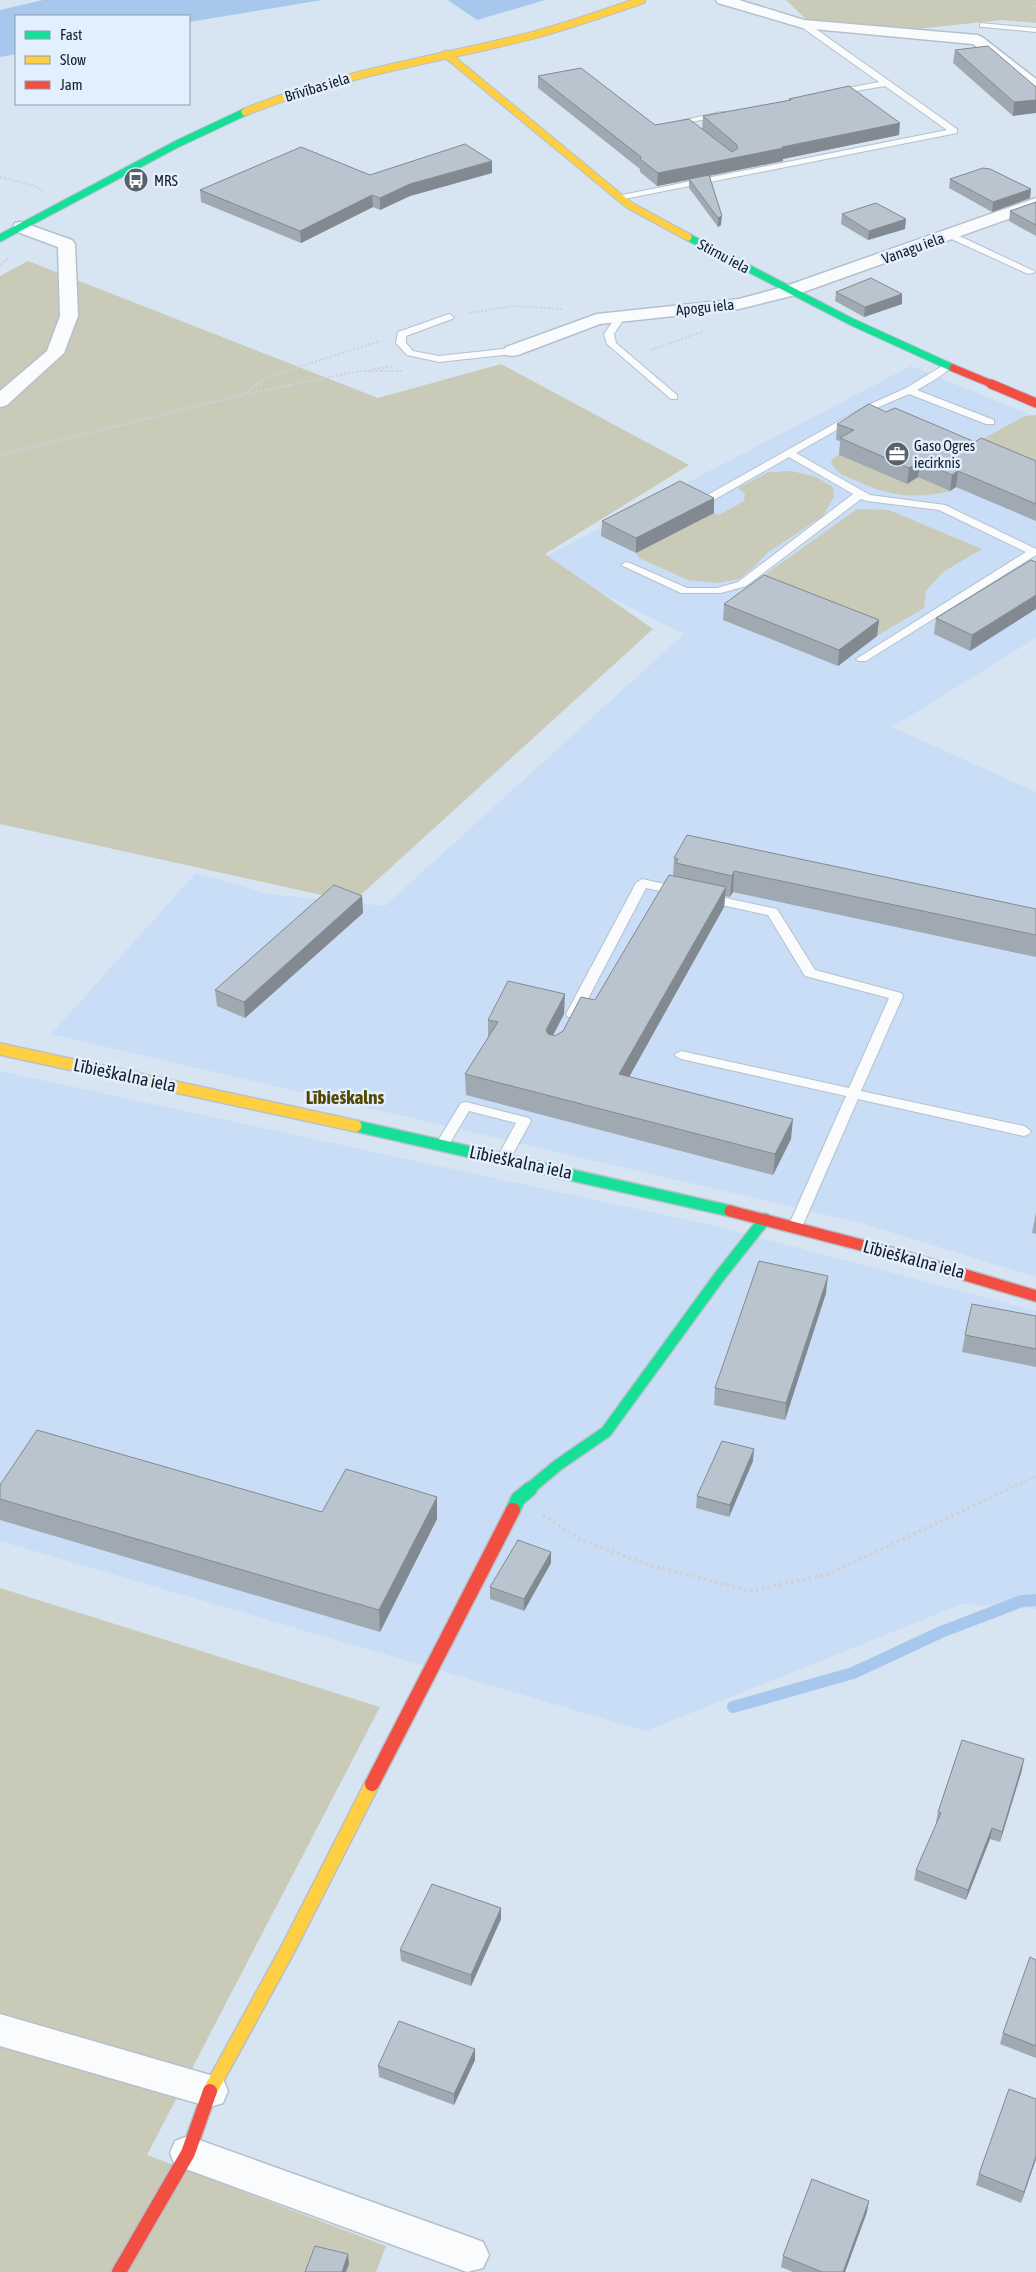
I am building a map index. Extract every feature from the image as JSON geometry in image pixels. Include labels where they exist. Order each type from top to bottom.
[{"type":"street","name":"Brīvības iela","points":[[0,238],[204,130],[245,111],[331,82],[578,22],[642,0]]},
{"type":"street","points":[[723,0],[803,24],[977,40],[1036,87]]},
{"type":"street","name":"Stirnu iela","points":[[446,54],[629,205],[789,291],[911,350],[1036,403]]},
{"type":"street","name":"Vanagu iela","points":[[789,291],[1036,203]]},
{"type":"street","points":[[0,402],[55,352],[69,316],[66,244],[17,229]]},
{"type":"street","name":"Apogu iela","points":[[512,351],[597,319],[740,304],[789,291]]},
{"type":"street","name":"Lībieškalna iela","points":[[0,1049],[642,1189],[765,1219],[951,1269],[1036,1296]]},
{"type":"street","points":[[119,2272],[188,2153],[210,2091],[288,1949],[518,1499],[558,1465],[606,1432],[719,1277],[765,1219]]},
{"type":"street","points":[[0,2030],[210,2091]]},
{"type":"street","points":[[188,2153],[470,2255]]},
{"type":"lane","points":[[622,198],[954,131],[803,24]]},
{"type":"lane","points":[[982,25],[1036,30]]},
{"type":"lane","points":[[829,94],[886,83]]},
{"type":"lane","points":[[698,132],[684,121],[732,112]]},
{"type":"lane","points":[[948,234],[1031,272]]},
{"type":"lane","points":[[620,316],[610,334],[612,344],[674,397]]},
{"type":"lane","points":[[449,317],[400,334],[401,343],[410,353],[439,359],[512,351]]},
{"type":"lane","points":[[706,500],[869,408],[909,390],[936,375],[947,366]]},
{"type":"lane","points":[[909,390],[990,422]]},
{"type":"lane","points":[[788,453],[816,467],[867,498],[941,507],[1034,552],[862,659]]},
{"type":"lane","points":[[626,565],[685,591],[717,591],[742,584],[860,494]]},
{"type":"lane","points":[[568,1025],[642,883],[773,912],[810,973],[896,996],[795,1228]]},
{"type":"lane","points":[[681,1055],[1024,1130]]},
{"type":"lane","points":[[442,1145],[466,1106],[524,1121],[504,1158]]},
{"type":"path","points":[[0,177],[35,186],[65,204]]},
{"type":"path","points":[[449,317],[511,306],[566,309]]},
{"type":"path","points":[[628,357],[667,346],[712,327]]},
{"type":"path","points":[[242,395],[270,376],[400,334]]},
{"type":"path","points":[[0,455],[242,395],[360,371],[408,371]]},
{"type":"path","points":[[518,1499],[581,1540],[646,1564],[750,1591],[829,1574],[1036,1476]]},
{"type":"shaded area","points":[[43,0],[322,0],[190,22],[190,15],[15,15],[15,54],[0,57],[0,10]]},
{"type":"shaded area","points":[[448,0],[545,0],[477,20]]},
{"type":"shaded area","points":[[911,366],[1036,417],[1036,638],[892,727],[1036,792],[1036,1277],[861,1223],[51,1034],[196,873],[268,894],[385,906],[684,634],[537,561]]},
{"type":"shaded area","points":[[0,1071],[716,1226],[1036,1311],[1036,1609],[962,1604],[646,1731],[0,1541]]},
{"type":"green space","points":[[786,0],[1036,0],[1036,23],[1001,20],[917,29],[808,21]]},
{"type":"green space","points":[[28,261],[378,398],[501,364],[689,465],[545,554],[653,629],[353,902],[0,824],[0,276]]},
{"type":"green space","points":[[1036,415],[1036,478],[975,443],[1025,416]]},
{"type":"green space","points":[[839,455],[907,484],[918,477],[951,491],[915,496],[882,491],[840,473],[831,463],[833,458]]},
{"type":"green space","points":[[792,471],[816,477],[833,487],[834,497],[823,516],[767,553],[739,579],[717,583],[688,580],[639,558],[636,553],[714,513],[719,515],[744,501],[745,494],[738,488],[769,472]]},
{"type":"green space","points":[[857,509],[889,510],[982,549],[943,572],[926,591],[924,608],[877,636],[763,591],[755,582]]},
{"type":"green space","points":[[0,1588],[380,1707],[147,2155],[386,2246],[376,2272],[0,2272]]},
{"type":"building","points":[[988,46],[1036,87],[1036,100],[1014,102],[955,50]]},
{"type":"building","points":[[581,68],[655,125],[689,119],[732,152],[738,148],[736,144],[703,116],[791,100],[789,99],[849,86],[900,123],[658,173],[640,159],[641,157],[538,76]]},
{"type":"building","points":[[465,144],[492,161],[410,184],[380,198],[372,195],[300,231],[200,190],[301,147],[370,175]]},
{"type":"building","points":[[983,168],[990,169],[1031,189],[993,202],[950,179]]},
{"type":"building","points":[[709,175],[722,216],[718,218],[689,179]]},
{"type":"building","points":[[1036,202],[1036,225],[1010,211]]},
{"type":"building","points":[[876,203],[906,219],[869,231],[842,214]]},
{"type":"building","points":[[871,278],[902,294],[865,307],[836,292]]},
{"type":"building","points":[[869,404],[886,412],[895,408],[975,442],[981,438],[1036,461],[1036,504],[958,471],[952,475],[920,461],[909,468],[840,438],[854,430],[837,424]]},
{"type":"building","points":[[680,481],[714,498],[636,538],[602,521]]},
{"type":"building","points":[[1031,560],[1036,562],[1036,595],[972,635],[936,618]]},
{"type":"building","points":[[764,575],[879,620],[839,650],[724,604]]},
{"type":"building","points":[[687,835],[1036,909],[1036,935],[734,871],[732,876],[676,863],[678,859],[674,858]]},
{"type":"building","points":[[669,875],[726,887],[619,1074],[793,1119],[775,1154],[465,1074],[498,1022],[488,1020],[508,981],[565,994],[546,1030],[548,1034],[555,1036],[563,1031],[581,997],[595,1000]]},
{"type":"building","points":[[334,885],[362,896],[244,1002],[215,990]]},
{"type":"building","points":[[759,1261],[828,1276],[786,1403],[715,1388]]},
{"type":"building","points":[[972,1304],[1036,1316],[1036,1349],[965,1335]]},
{"type":"building","points":[[37,1430],[322,1512],[346,1469],[437,1497],[379,1610],[0,1499],[0,1485]]},
{"type":"building","points":[[722,1441],[754,1449],[730,1505],[697,1496]]},
{"type":"building","points":[[518,1540],[551,1552],[524,1599],[490,1587]]},
{"type":"building","points":[[962,1740],[1024,1759],[1002,1832],[992,1828],[968,1890],[916,1870],[941,1813],[938,1812]]},
{"type":"building","points":[[432,1884],[501,1908],[471,1975],[400,1950]]},
{"type":"building","points":[[1030,1957],[1036,1960],[1036,2046],[1003,2033]]},
{"type":"building","points":[[399,2021],[475,2049],[454,2094],[378,2066]]},
{"type":"building","points":[[1009,2089],[1036,2099],[1036,2156],[1024,2192],[979,2174]]},
{"type":"building","points":[[812,2179],[869,2201],[843,2272],[822,2272],[783,2256]]},
{"type":"building","points":[[315,2246],[348,2254],[342,2272],[305,2272]]},
{"type":"waterway","points":[[733,1707],[853,1673],[941,1632],[1022,1601],[1036,1600]]},
{"type":"traffic: fast","points":[[0,238],[177,144],[245,112]]},
{"type":"traffic: fast","points":[[688,237],[852,322],[953,368]]},
{"type":"traffic: fast","points":[[356,1126],[730,1211]]},
{"type":"traffic: fast","points":[[513,1510],[518,1499],[558,1465],[606,1432],[719,1277],[765,1219]]},
{"type":"traffic: slow","points":[[245,112],[277,99],[343,78],[528,36],[610,12],[642,0]]},
{"type":"traffic: slow","points":[[446,54],[629,205],[688,237]]},
{"type":"traffic: slow","points":[[0,1049],[356,1126]]},
{"type":"traffic: slow","points":[[210,2091],[288,1949],[372,1784]]},
{"type":"traffic: jam","points":[[953,368],[1036,403]]},
{"type":"traffic: jam","points":[[730,1211],[888,1252],[1036,1296]]},
{"type":"traffic: jam","points":[[372,1784],[513,1510]]},
{"type":"traffic: jam","points":[[119,2272],[188,2153],[210,2091]]},
{"type":"place","name":"MRS","points":[[136,180]]},
{"type":"place","name":"Gaso Ogres iecirknis","points":[[897,454]]},
{"type":"district","name":"Lībieškalns","points":[[345,1097]]}]
